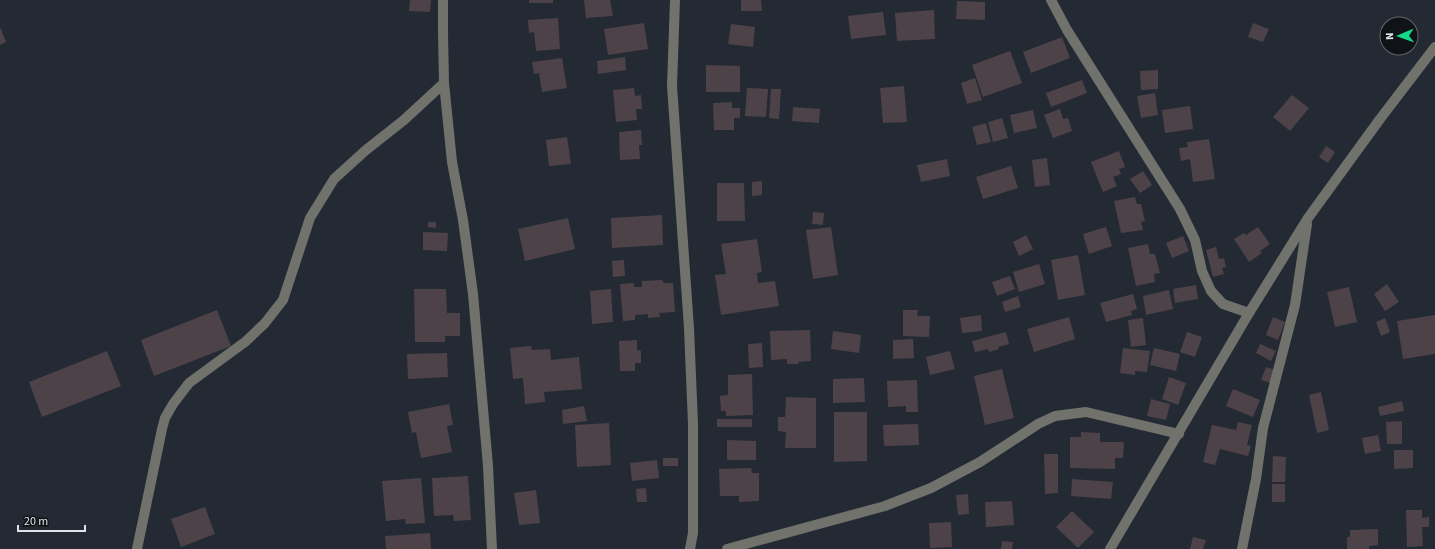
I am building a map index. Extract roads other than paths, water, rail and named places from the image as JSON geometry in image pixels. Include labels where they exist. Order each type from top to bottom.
[{"type":"street","points":[[443,0],[444,83],[452,162],[463,220],[473,294],[488,466],[492,549]]},
{"type":"street","points":[[675,0],[672,86],[689,328],[693,424],[693,532],[690,549]]},
{"type":"street","points":[[1051,0],[1068,30],[1180,209],[1195,240],[1202,271],[1211,291],[1223,304],[1249,313]]},
{"type":"street","points":[[1110,549],[1249,313],[1308,218],[1380,119],[1435,47]]},
{"type":"street","points":[[138,549],[162,429],[165,418],[180,392],[189,383],[245,342],[265,323],[283,300],[310,218],[334,179],[366,150],[404,120],[444,83]]},
{"type":"street","points":[[1242,549],[1256,479],[1263,428],[1295,305],[1308,218]]},
{"type":"street","points":[[727,549],[885,506],[931,488],[980,462],[1038,424],[1055,416],[1086,412],[1179,434]]}]
